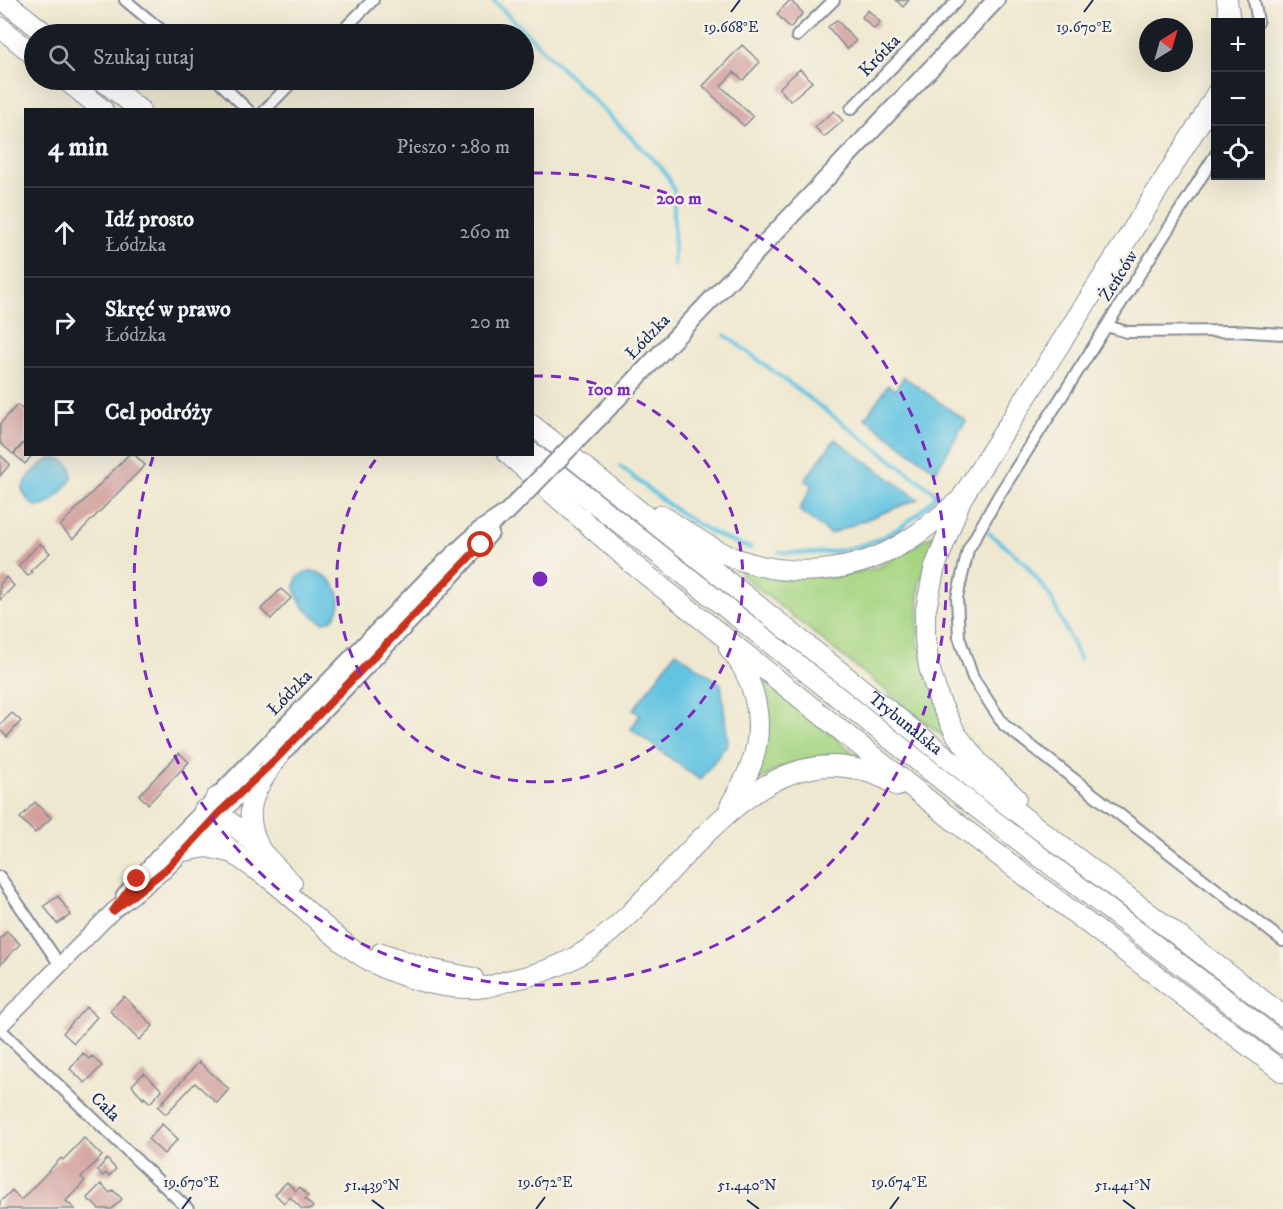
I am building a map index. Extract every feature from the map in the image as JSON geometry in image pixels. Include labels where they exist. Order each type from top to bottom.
[{"type":"highway","points":[[3,0],[33,24]]},
{"type":"highway","points":[[1227,0],[1229,18]]},
{"type":"highway","points":[[0,27],[24,47]]},
{"type":"highway","points":[[79,90],[101,108]]},
{"type":"highway","points":[[115,90],[137,108]]},
{"type":"highway","points":[[1055,841],[1022,804],[979,763],[946,718],[929,667],[925,639],[925,614],[929,588],[940,550],[961,499],[1152,199],[1211,102]]},
{"type":"highway","name":"Trybunalska","points":[[534,427],[975,780],[1283,1016]]},
{"type":"highway","name":"Trybunalska","points":[[534,455],[1096,902],[1283,1044]]},
{"type":"highway","points":[[510,456],[590,528],[968,832],[1283,1072]]},
{"type":"highway","points":[[578,462],[710,547],[758,566],[782,570],[832,569],[880,556],[908,541],[961,499]]},
{"type":"highway","points":[[707,622],[743,667],[752,687],[758,712],[758,735],[753,759],[726,814]]},
{"type":"highway","points":[[264,855],[257,844],[253,829],[252,806],[256,789],[278,757]]},
{"type":"highway","points":[[212,811],[220,839],[234,853],[277,885],[349,947],[386,969],[417,981],[443,987],[487,987],[554,968],[576,957],[601,940],[635,909],[726,814],[758,789],[783,775],[804,768],[841,766],[886,778],[968,832]]},
{"type":"highway","points":[[212,811],[231,823],[355,939],[407,963],[446,973],[506,981]]},
{"type":"highway","points":[[184,851],[207,847],[234,853]]},
{"type":"main road","name":"Łódzka","points":[[0,1028],[113,911],[137,879],[212,811],[278,757],[481,545],[506,513],[996,0]]},
{"type":"main road","name":"Łódzka","points":[[113,911],[149,884],[184,851],[212,811],[435,572],[479,531],[506,513]]},
{"type":"street","points":[[125,0],[154,24]]},
{"type":"street","points":[[349,24],[373,0]]},
{"type":"street","points":[[797,36],[834,0]]},
{"type":"street","name":"Krótka","points":[[851,109],[958,0]]},
{"type":"street","points":[[1254,0],[1257,18]]},
{"type":"street","points":[[227,90],[246,108]]},
{"type":"street","points":[[267,108],[284,90]]},
{"type":"street","name":"Żeńców","points":[[1211,160],[1107,326],[1127,332],[1234,331],[1283,334]]},
{"type":"street","points":[[1107,326],[999,495],[968,550],[957,598],[959,637],[973,678],[1004,726],[1283,941]]},
{"type":"street","points":[[0,877],[60,965]]},
{"type":"street","name":"Cała","points":[[0,1028],[188,1209]]},
{"type":"green space","points":[[941,530],[919,583],[918,642],[954,741],[948,740],[741,575],[742,570],[835,577],[879,567]]},
{"type":"green space","points":[[756,674],[860,758],[859,761],[803,761],[780,768],[754,783]]},
{"type":"water","points":[[904,377],[966,421],[936,471],[865,418],[888,385],[895,390]]},
{"type":"water","points":[[835,439],[918,499],[830,534],[799,510],[812,486],[805,480]]},
{"type":"water","points":[[53,458],[63,460],[71,467],[72,478],[61,493],[48,504],[34,505],[22,489],[35,470]]},
{"type":"water","points":[[310,571],[325,576],[339,595],[338,611],[333,618],[325,622],[307,611],[297,596],[296,581],[301,575]]},
{"type":"water","points":[[676,652],[721,684],[728,743],[700,780],[631,729],[640,715],[633,710]]},
{"type":"building","points":[[790,0],[803,13],[790,28],[777,14]]},
{"type":"building","points":[[896,0],[909,0],[903,7]]},
{"type":"building","points":[[868,10],[880,22],[874,29],[862,17]]},
{"type":"building","points":[[837,20],[856,41],[847,49],[828,27]]},
{"type":"building","points":[[742,45],[760,62],[743,80],[734,72],[721,86],[753,117],[744,126],[703,86]]},
{"type":"building","points":[[800,69],[812,82],[790,101],[779,88]]},
{"type":"building","points":[[834,111],[843,121],[824,137],[815,127]]},
{"type":"building","points":[[17,405],[24,410],[24,442],[13,454],[0,443],[0,424]]},
{"type":"building","points":[[24,443],[24,456],[31,456],[25,464],[14,454]]},
{"type":"building","points":[[0,455],[10,464],[0,476]]},
{"type":"building","points":[[127,456],[136,456],[145,465],[73,539],[60,526]]},
{"type":"building","points":[[40,543],[50,553],[30,571],[32,572],[28,576],[18,566]]},
{"type":"building","points":[[6,577],[14,586],[0,600],[0,584]]},
{"type":"building","points":[[281,589],[291,598],[271,619],[261,609]]},
{"type":"building","points":[[12,713],[21,721],[7,737],[0,730],[0,725]]},
{"type":"building","points":[[179,753],[189,762],[148,804],[139,795]]},
{"type":"building","points":[[35,802],[51,818],[35,833],[20,818]]},
{"type":"building","points":[[58,896],[71,915],[57,924],[44,906]]},
{"type":"building","points":[[7,931],[20,944],[0,965],[0,939]]},
{"type":"building","points":[[124,996],[153,1026],[139,1040],[110,1011]]},
{"type":"building","points":[[86,1007],[97,1017],[74,1043],[63,1033]]},
{"type":"building","points":[[83,1053],[89,1059],[92,1056],[102,1066],[85,1083],[70,1069]]},
{"type":"building","points":[[199,1062],[229,1089],[217,1103],[195,1083],[166,1114],[158,1107]]},
{"type":"building","points":[[144,1073],[162,1090],[150,1103],[144,1097],[143,1099],[132,1085]]},
{"type":"building","points":[[162,1124],[178,1139],[164,1154],[148,1139]]},
{"type":"building","points":[[84,1138],[102,1156],[81,1177],[85,1181],[66,1201],[75,1209],[0,1209],[0,1202],[12,1190],[21,1200],[61,1158],[63,1160]]},
{"type":"building","points":[[107,1159],[116,1169],[109,1176],[106,1173],[103,1176],[97,1170]]},
{"type":"building","points":[[287,1182],[296,1191],[300,1187],[308,1196],[305,1199],[313,1207],[311,1209],[302,1209],[290,1197],[284,1203],[275,1194]]},
{"type":"building","points":[[101,1184],[110,1193],[113,1190],[122,1199],[112,1209],[99,1209],[87,1198]]},
{"type":"waterway","points":[[493,0],[517,24]]},
{"type":"waterway","points":[[534,41],[662,168],[669,179],[674,190],[674,266]]},
{"type":"waterway","points":[[725,335],[941,497]]},
{"type":"waterway","points":[[620,466],[681,514],[715,534],[751,548]]},
{"type":"waterway","points":[[779,552],[824,552],[866,544],[904,525],[937,494]]},
{"type":"waterway","points":[[989,533],[1024,562],[1050,596],[1080,660]]},
{"type":"route","points":[[137,879],[113,911],[165,870],[218,814],[278,757],[481,545]]}]
